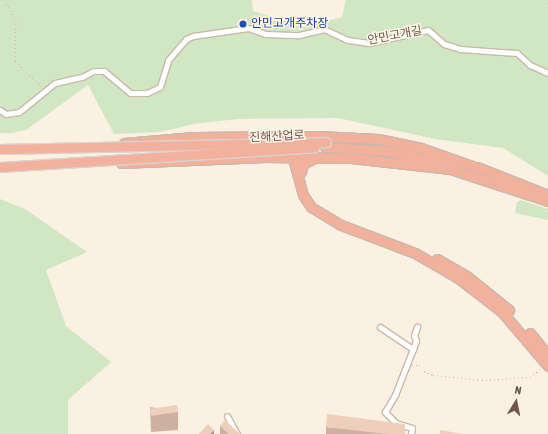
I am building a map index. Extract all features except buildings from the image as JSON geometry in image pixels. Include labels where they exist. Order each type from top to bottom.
[{"type":"highway","points":[[291,136],[296,144],[296,156],[303,195],[311,207],[322,215],[402,246],[458,278],[502,312],[547,366]]},
{"type":"highway","points":[[92,146],[194,137],[291,136],[378,139],[399,148]]},
{"type":"highway","name":"진해산업로","points":[[0,166],[326,144]]},
{"type":"highway","name":"진해산업로","points":[[0,149],[92,146],[326,144],[399,148],[474,171],[548,201]]},
{"type":"highway","points":[[51,163],[145,163],[296,156],[318,156],[393,162],[416,154]]},
{"type":"highway","name":"진해산업로","points":[[416,154],[481,169],[548,195]]},
{"type":"highway","points":[[299,171],[303,164],[318,156]]},
{"type":"highway","points":[[278,157],[288,160],[299,171],[313,202],[342,219],[417,249],[468,277],[494,295],[548,355]]},
{"type":"street","name":"안민고개길","points":[[0,110],[6,114],[19,112],[45,89],[56,83],[82,77],[94,71],[104,71],[130,93],[147,93],[160,87],[168,60],[186,39],[248,28],[265,34],[300,35],[324,29],[348,40],[369,43],[428,30],[444,44],[460,49],[517,53],[530,65],[548,73]]},
{"type":"street","points":[[380,327],[413,349]]},
{"type":"street","points":[[411,434],[412,428],[396,423],[385,412],[413,349],[417,327]]},
{"type":"street","points":[[227,416],[237,434]]},
{"type":"path","points":[[4,0],[16,20],[15,61],[45,89]]},
{"type":"path","points":[[406,365],[419,365],[424,371],[433,375],[482,380],[530,377],[547,366]]},
{"type":"green space","points":[[0,0],[252,0],[253,11],[304,27],[342,17],[346,0],[548,0],[548,176],[503,148],[435,139],[338,118],[238,119],[193,124],[160,132],[114,134],[88,85],[26,130],[12,133],[0,133]]},
{"type":"green space","points":[[0,199],[25,209],[87,252],[46,270],[66,326],[111,362],[68,400],[68,434],[0,434]]},
{"type":"green space","points":[[521,200],[548,209],[548,220],[515,213],[517,202]]},
{"type":"place","name":"안민고개주차장","points":[[243,24]]}]
